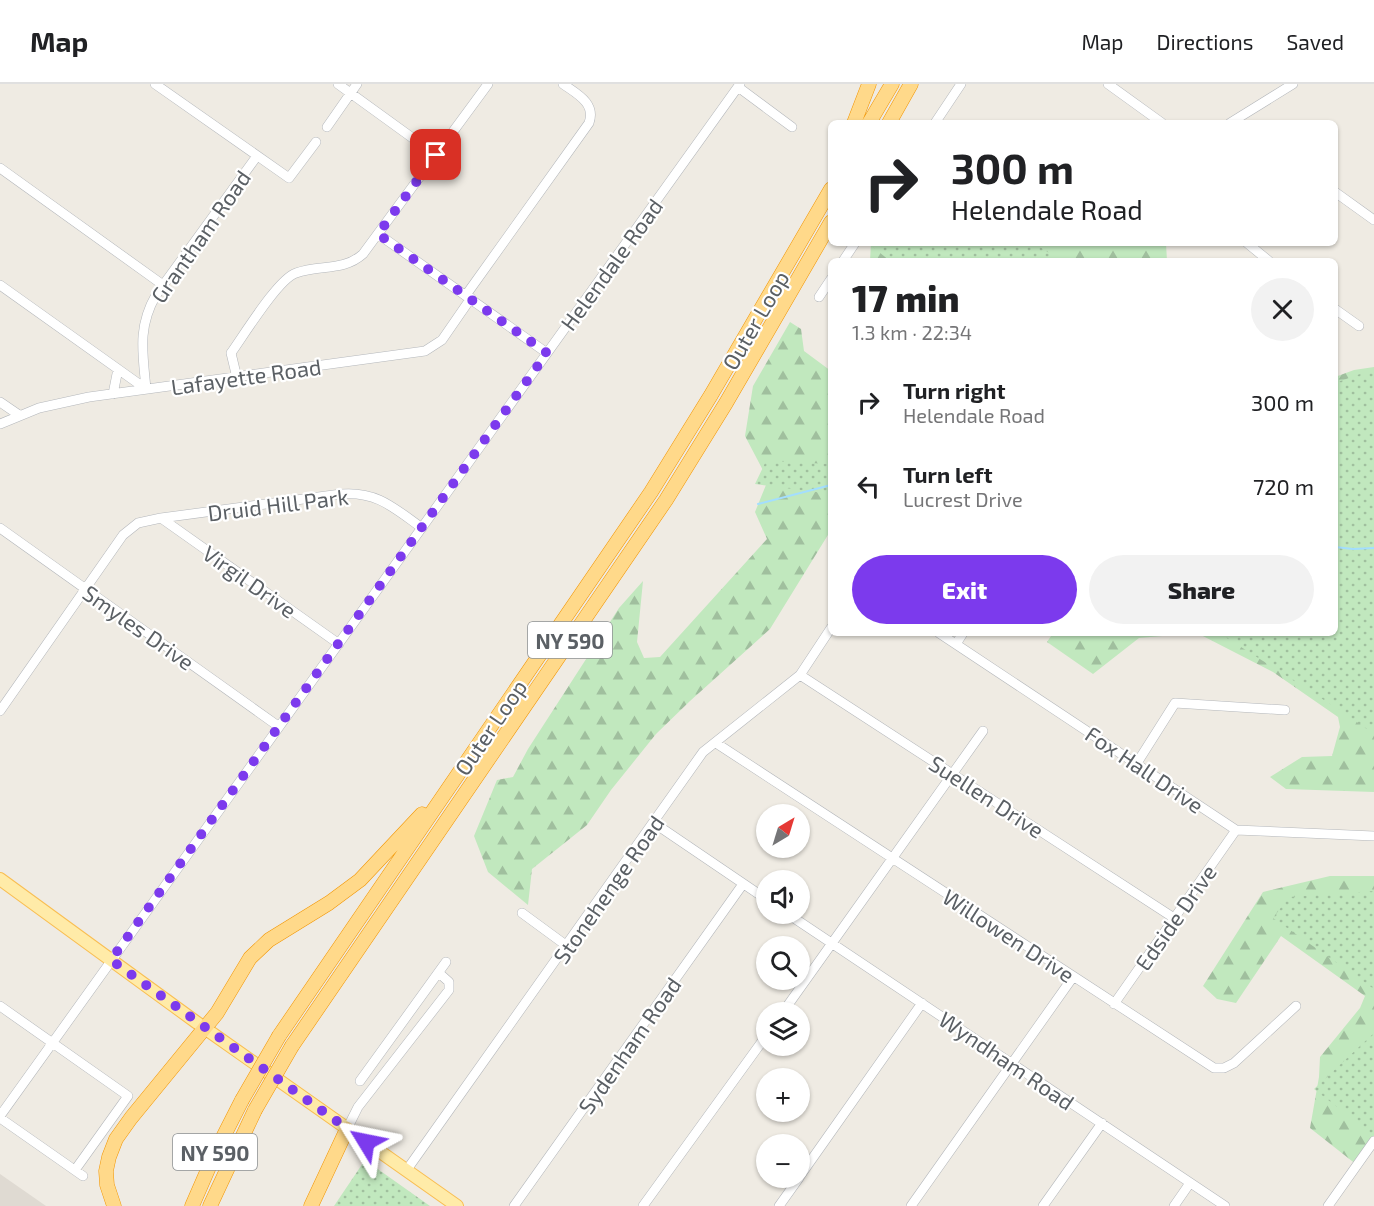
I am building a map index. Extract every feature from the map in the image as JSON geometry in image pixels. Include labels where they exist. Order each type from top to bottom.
[{"type":"highway","points":[[855,120],[868,84]]},
{"type":"highway","points":[[871,120],[892,84]]},
{"type":"highway","points":[[891,120],[912,84]]},
{"type":"highway","points":[[784,269],[828,182]]},
{"type":"highway","name":"Outer Loop","points":[[192,1206],[242,1100],[279,1036],[651,492],[828,194]]},
{"type":"highway","name":"Outer Loop","points":[[210,1206],[255,1110],[292,1046],[670,495],[828,227]]},
{"type":"highway","points":[[114,1206],[108,1190],[106,1171],[116,1139],[205,1028],[255,951],[278,934],[334,900],[365,875],[459,773]]},
{"type":"highway","points":[[218,1206],[255,1110]]},
{"type":"highway","points":[[311,1206],[347,1129]]},
{"type":"main road","points":[[0,879],[205,1028],[457,1206]]},
{"type":"street","points":[[155,84],[289,178],[316,142]]},
{"type":"street","points":[[338,84],[436,155]]},
{"type":"street","points":[[327,127],[357,84]]},
{"type":"street","points":[[237,378],[231,352],[282,282],[296,273],[351,263],[363,254],[488,84]]},
{"type":"street","points":[[937,120],[961,84]]},
{"type":"street","points":[[1108,84],[1158,120]]},
{"type":"street","points":[[1237,120],[1293,84]]},
{"type":"street","name":"Lafayette Road","points":[[0,424],[19,415],[66,401],[425,351],[442,340],[589,123],[591,114],[589,105],[566,85]]},
{"type":"street","points":[[739,86],[792,127]]},
{"type":"street","name":"Helendale Road","points":[[0,1117],[278,726],[739,86]]},
{"type":"street","name":"Grantham Road","points":[[146,389],[142,344],[143,325],[147,311],[163,285],[257,156]]},
{"type":"street","points":[[0,168],[163,285]]},
{"type":"street","points":[[1338,194],[1374,220]]},
{"type":"street","points":[[378,234],[547,353]]},
{"type":"street","points":[[1251,246],[1265,258]]},
{"type":"street","points":[[819,297],[828,284]]},
{"type":"street","points":[[0,285],[146,389]]},
{"type":"street","points":[[1338,311],[1359,326]]},
{"type":"street","points":[[113,394],[118,369]]},
{"type":"street","points":[[0,402],[19,415]]},
{"type":"street","name":"Druid Hill Park","points":[[0,711],[128,530],[138,523],[341,494],[360,494],[370,495],[387,503],[422,528]]},
{"type":"street","name":"Virgil Drive","points":[[162,518],[339,644]]},
{"type":"street","name":"Smyles Drive","points":[[0,528],[278,726]]},
{"type":"street","name":"Stonehenge Road","points":[[406,1171],[703,752],[800,675],[828,633]]},
{"type":"street","name":"Fox Hall Drive","points":[[944,636],[1236,830]]},
{"type":"street","points":[[956,644],[961,636]]},
{"type":"street","name":"Suellen Drive","points":[[800,675],[1174,918]]},
{"type":"street","points":[[1137,763],[1175,703],[1284,710]]},
{"type":"street","points":[[790,1002],[983,731]]},
{"type":"street","name":"Willowen Drive","points":[[716,743],[1207,1065],[1219,1069],[1229,1066],[1296,1006]]},
{"type":"street","points":[[654,823],[756,892]]},
{"type":"street","points":[[1236,830],[1374,836]]},
{"type":"street","name":"Edside Drive","points":[[1114,1004],[1236,830]]},
{"type":"street","name":"Sydenham Road","points":[[514,1206],[743,884]]},
{"type":"street","points":[[522,913],[567,946]]},
{"type":"street","name":"Wyndham Road","points":[[803,924],[1226,1206]]},
{"type":"street","points":[[374,1086],[361,1079],[446,962]]},
{"type":"street","points":[[347,1129],[355,1111],[449,990],[449,982],[439,974]]},
{"type":"street","points":[[912,1206],[1073,977]]},
{"type":"street","points":[[810,1161],[922,1003]]},
{"type":"street","points":[[0,1005],[128,1096],[79,1173],[0,1117]]},
{"type":"street","points":[[643,1206],[756,1050]]},
{"type":"street","points":[[1043,1206],[1102,1123]]},
{"type":"street","points":[[1328,1206],[1374,1141]]},
{"type":"street","points":[[1174,1206],[1190,1183]]},
{"type":"street","points":[[779,1206],[791,1188]]},
{"type":"shaded area","points":[[0,1174],[46,1206],[0,1206]]},
{"type":"green space","points":[[871,246],[1166,246],[1167,258],[870,258]]},
{"type":"green space","points":[[872,246],[1038,246],[1056,258],[886,258]]},
{"type":"green space","points":[[790,322],[801,329],[804,351],[828,369],[828,535],[770,629],[656,734],[611,790],[587,825],[532,869],[528,905],[488,872],[474,836],[497,780],[513,777],[528,749],[619,608],[643,581],[637,642],[644,658],[660,657],[767,539],[755,512],[768,480],[745,436],[753,386]]},
{"type":"green space","points":[[1374,367],[1374,792],[1286,789],[1270,777],[1302,757],[1332,756],[1340,727],[1338,717],[1273,672],[1203,636],[1338,636],[1338,376],[1354,370]]},
{"type":"green space","points":[[1374,369],[1374,734],[1224,636],[1338,636],[1338,382]]},
{"type":"green space","points":[[766,461],[828,464],[828,494],[755,484]]},
{"type":"green space","points":[[1051,636],[1162,636],[1139,638],[1093,674],[1047,642]]},
{"type":"green space","points":[[1330,876],[1374,876],[1374,1141],[1357,1165],[1310,1128],[1320,1057],[1360,1008],[1365,996],[1281,936],[1236,1003],[1217,999],[1203,986],[1263,892]]},
{"type":"green space","points":[[1374,891],[1374,989],[1273,918],[1289,897]]},
{"type":"green space","points":[[1374,1033],[1374,1134],[1373,1135],[1314,1089]]},
{"type":"green space","points":[[365,1160],[430,1206],[334,1206]]},
{"type":"waterway","points":[[758,504],[828,486]]},
{"type":"waterway","points":[[1338,547],[1374,548]]},
{"type":"route","points":[[366,1142],[111,960],[547,353],[378,234],[436,155]]}]
